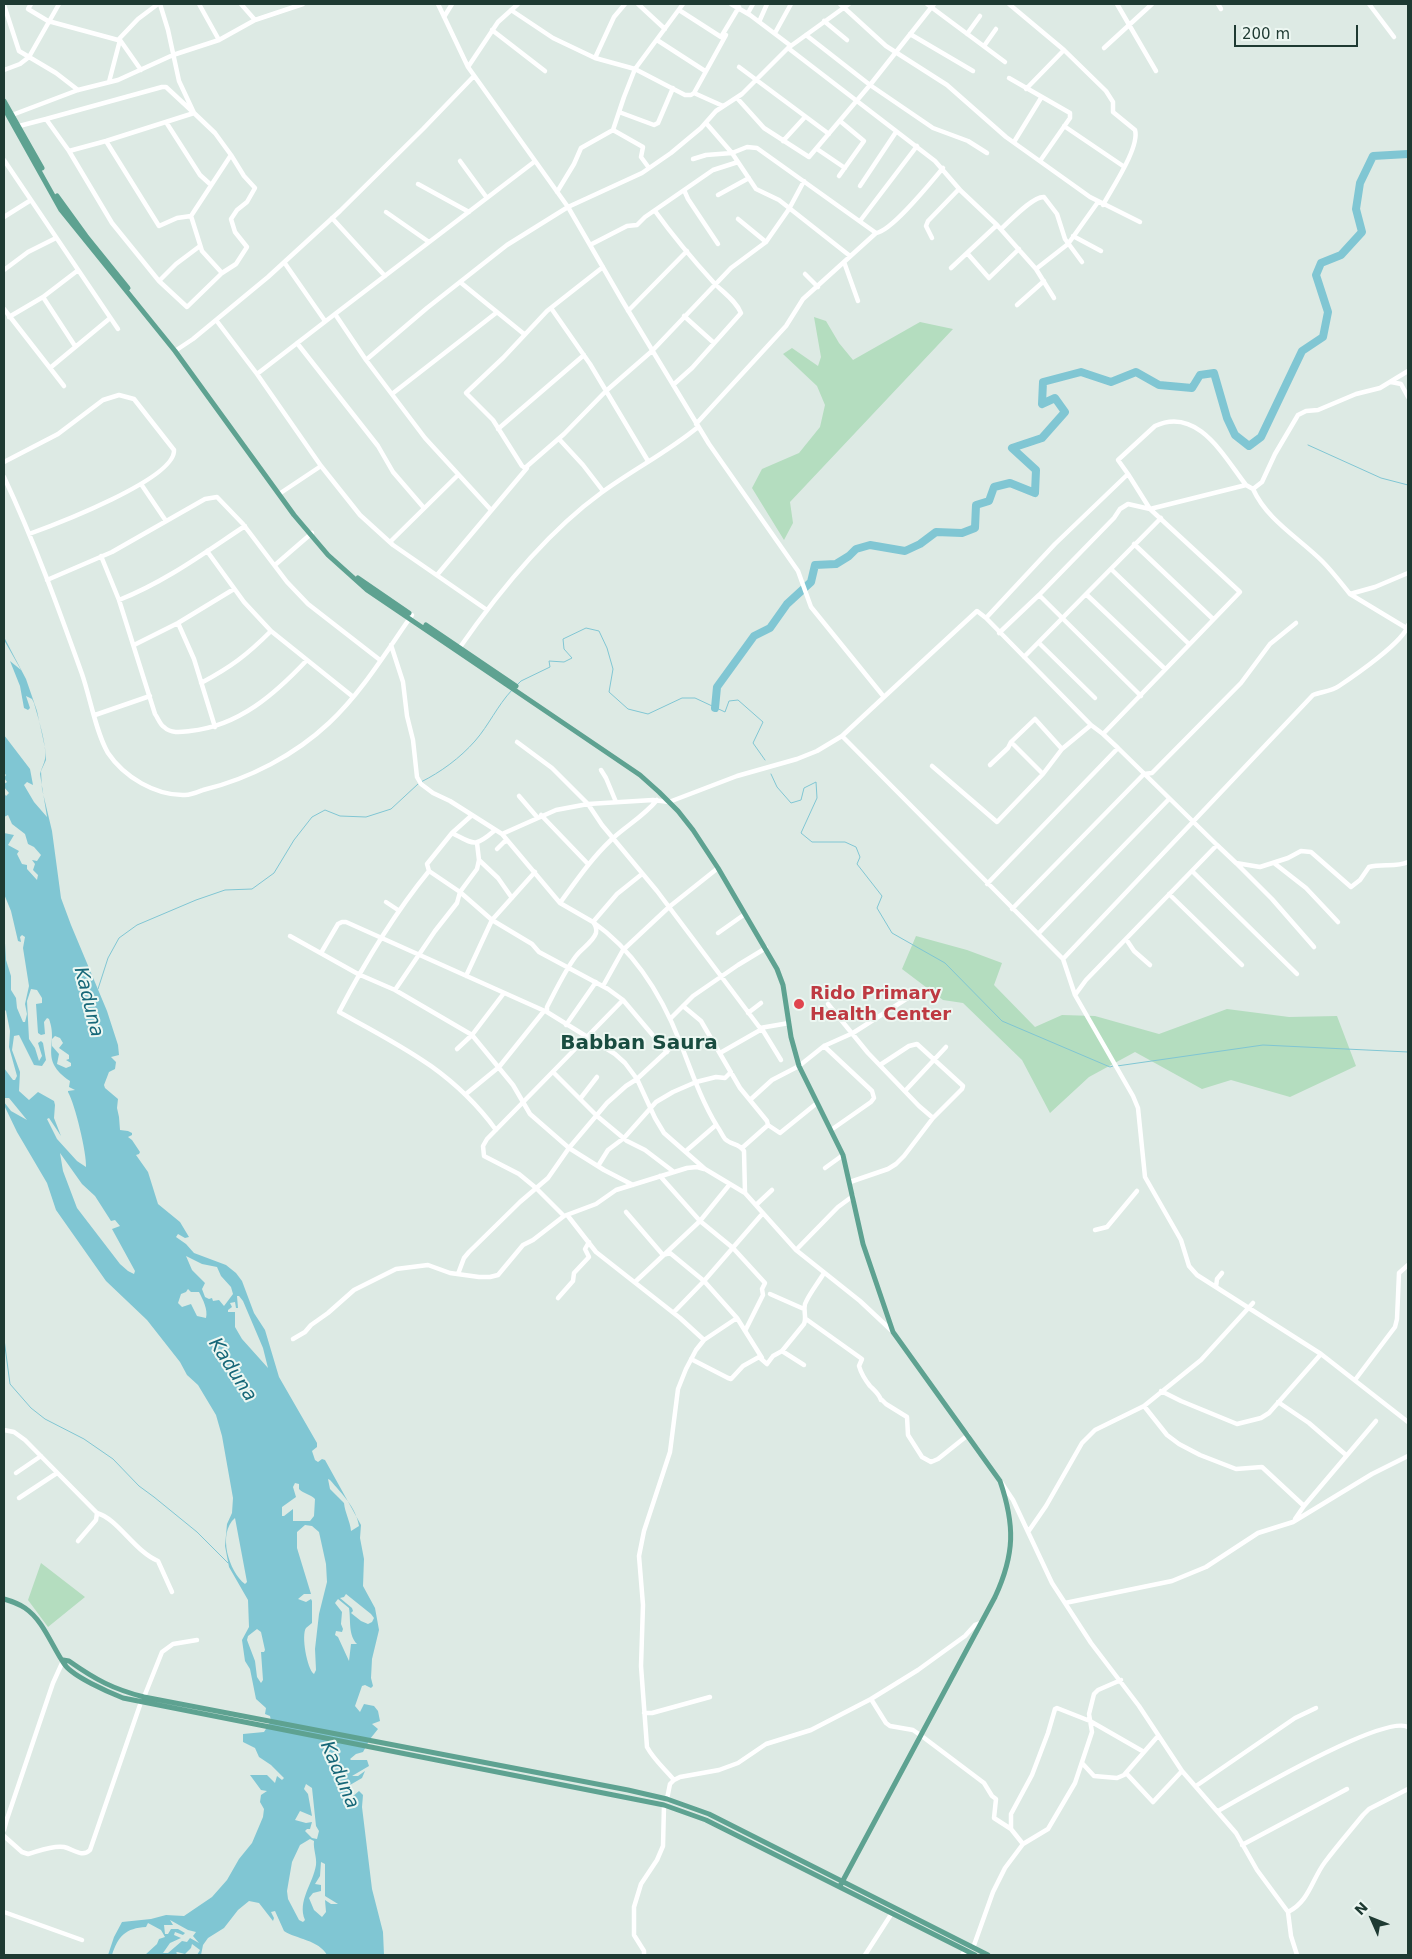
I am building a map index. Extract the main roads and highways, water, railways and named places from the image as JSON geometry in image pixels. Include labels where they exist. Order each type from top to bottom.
[{"type":"main road","points":[[4,102],[62,204],[176,350],[311,534],[357,577],[411,617],[634,767],[659,788],[693,830],[718,868],[777,969],[799,1066],[843,1155],[863,1244],[893,1332],[1000,1481],[1010,1516],[1011,1546],[1002,1583],[841,1884]]},
{"type":"main road","points":[[4,108],[61,210],[176,350]]},
{"type":"main road","points":[[4,1599],[32,1613],[63,1660],[69,1661],[102,1683],[142,1700],[628,1790],[667,1799],[709,1814],[841,1884],[964,1953],[975,1955]]},
{"type":"main road","points":[[378,1745],[664,1805],[706,1820],[988,1955]]},
{"type":"water","points":[[4,637],[26,679],[39,722],[32,699],[26,696],[30,708],[28,710],[24,708],[20,686],[10,661],[21,670]]},
{"type":"water","name":"Kaduna","points":[[4,735],[30,769],[33,785],[27,782],[24,785],[34,802],[47,817],[43,795],[52,831],[61,898],[107,1011],[118,1045],[119,1055],[111,1057],[116,1062],[115,1069],[109,1072],[104,1085],[118,1099],[117,1108],[120,1130],[132,1133],[128,1137],[140,1152],[136,1155],[148,1172],[158,1204],[180,1222],[189,1237],[185,1238],[178,1234],[176,1237],[194,1253],[226,1265],[242,1281],[254,1313],[265,1330],[279,1377],[317,1443],[317,1447],[312,1451],[315,1460],[318,1462],[322,1459],[325,1460],[348,1501],[328,1479],[330,1489],[344,1503],[351,1531],[359,1526],[356,1517],[361,1525],[360,1538],[364,1559],[363,1586],[375,1608],[379,1630],[372,1659],[371,1678],[373,1686],[371,1688],[365,1685],[362,1686],[355,1706],[360,1712],[364,1704],[374,1706],[378,1711],[380,1721],[372,1724],[378,1729],[363,1752],[356,1754],[350,1759],[367,1760],[369,1766],[352,1776],[358,1776],[365,1771],[362,1778],[350,1785],[348,1791],[352,1797],[359,1791],[363,1795],[362,1807],[372,1889],[383,1932],[384,1955],[327,1955],[319,1946],[284,1931],[275,1911],[271,1912],[274,1918],[273,1921],[259,1903],[249,1901],[238,1910],[224,1928],[208,1938],[203,1945],[201,1955],[197,1955],[200,1950],[192,1944],[185,1954],[177,1952],[179,1955],[145,1955],[157,1944],[159,1939],[165,1937],[161,1930],[148,1923],[146,1927],[133,1929],[124,1934],[117,1943],[112,1955],[108,1955],[114,1937],[122,1922],[151,1919],[166,1915],[184,1916],[212,1897],[227,1880],[239,1859],[252,1843],[263,1817],[264,1809],[260,1802],[261,1795],[267,1791],[261,1790],[250,1775],[267,1775],[275,1783],[277,1776],[282,1780],[284,1778],[271,1765],[259,1757],[255,1748],[243,1742],[243,1734],[264,1732],[271,1721],[270,1716],[265,1714],[266,1708],[256,1699],[250,1669],[245,1661],[242,1640],[249,1627],[248,1600],[229,1567],[225,1546],[227,1524],[232,1513],[233,1498],[222,1436],[216,1415],[198,1385],[187,1375],[180,1362],[147,1320],[106,1281],[56,1210],[47,1183],[17,1132],[4,1105],[4,1102],[11,1111],[27,1120],[9,1098],[4,1098],[4,1068],[13,1080],[17,1076],[9,1047],[10,1031],[4,1009],[4,926],[6,960],[11,976],[11,990],[16,998],[17,1008],[23,1022],[25,1022],[27,1014],[25,1004],[29,986],[23,948],[25,937],[22,935],[20,937],[21,942],[18,941],[11,911],[4,894],[4,833],[14,835],[8,845],[19,851],[17,854],[22,864],[27,865],[27,869],[37,880],[38,875],[33,870],[35,864],[32,860],[37,861],[41,855],[34,847],[28,844],[25,834],[12,824],[8,815],[4,817],[4,793],[6,796],[9,793],[4,787],[4,784],[7,782],[4,778],[6,775],[4,773]],"holes":[[[31,989],[37,990],[42,998],[42,1003],[36,1004],[38,1033],[41,1035],[45,1034],[44,1022],[47,1018],[49,1019],[52,1037],[52,1059],[60,1073],[70,1081],[69,1087],[75,1090],[68,1092],[80,1129],[85,1151],[86,1167],[77,1161],[57,1139],[47,1119],[49,1118],[61,1136],[54,1118],[54,1101],[38,1092],[29,1100],[19,1091],[20,1072],[12,1050],[14,1036],[19,1035],[34,1065],[42,1066],[46,1060],[43,1043],[41,1041],[38,1043],[42,1056],[39,1061],[35,1048],[29,1039],[27,1001]],[[55,1036],[60,1038],[63,1043],[59,1048],[69,1055],[69,1059],[66,1060],[71,1063],[71,1066],[66,1068],[57,1064],[59,1054],[52,1046],[52,1039]],[[60,1153],[82,1184],[95,1196],[111,1221],[115,1220],[120,1226],[112,1229],[135,1271],[134,1274],[120,1264],[77,1208],[63,1171]],[[186,1256],[202,1264],[217,1267],[221,1276],[231,1287],[233,1294],[224,1306],[219,1300],[213,1301],[212,1298],[205,1297],[202,1289],[205,1283],[192,1270]],[[188,1289],[191,1292],[199,1292],[206,1308],[206,1318],[197,1316],[191,1304],[182,1307],[178,1303],[181,1294]],[[237,1296],[243,1301],[263,1348],[268,1368],[242,1339],[235,1327],[235,1312],[228,1312],[232,1307],[230,1303],[235,1302],[236,1308],[238,1308]],[[295,1483],[299,1484],[301,1491],[315,1499],[314,1516],[310,1521],[293,1521],[293,1509],[282,1516],[282,1507],[296,1497],[293,1487]],[[235,1518],[247,1582],[245,1584],[234,1571],[227,1552],[227,1533]],[[305,1525],[312,1526],[319,1532],[326,1564],[327,1582],[319,1614],[315,1649],[316,1670],[314,1674],[309,1666],[304,1644],[306,1628],[312,1623],[312,1601],[311,1599],[306,1602],[298,1599],[304,1594],[311,1594],[297,1548],[297,1532]],[[346,1594],[371,1614],[374,1618],[372,1622],[368,1624],[361,1621],[351,1613],[353,1611],[340,1598]],[[338,1599],[349,1608],[351,1632],[357,1644],[351,1644],[349,1661],[338,1637],[335,1635],[336,1631],[342,1632],[342,1612],[335,1603]],[[257,1629],[261,1632],[265,1650],[261,1652],[263,1680],[261,1683],[257,1677],[255,1661],[247,1640],[248,1636]],[[306,1784],[312,1788],[316,1826],[319,1831],[317,1839],[312,1838],[305,1831],[310,1829],[312,1822],[306,1823],[295,1820],[300,1811],[312,1816],[308,1794],[304,1789]],[[310,1839],[314,1841],[316,1865],[304,1899],[303,1913],[305,1920],[303,1922],[299,1920],[288,1899],[287,1891],[292,1862],[300,1845]],[[321,1862],[325,1864],[325,1896],[338,1904],[331,1904],[325,1900],[326,1912],[322,1917],[314,1910],[309,1898],[313,1893],[321,1891],[321,1885],[315,1884],[320,1876]],[[170,1920],[188,1930],[196,1932],[193,1936],[199,1943],[190,1938],[187,1942],[182,1941],[168,1953],[163,1953],[170,1943],[181,1938],[174,1935],[175,1932],[183,1935],[185,1933],[178,1929],[171,1929],[168,1934],[165,1934],[164,1925],[173,1925]]]},
{"type":"water","points":[[45,747],[46,760],[41,771],[42,785],[40,774],[41,770],[45,761]]},
{"type":"waterway","points":[[715,708],[717,687],[754,636],[770,628],[787,604],[811,582],[815,565],[836,564],[856,549],[870,545],[905,551],[920,544],[936,532],[962,533],[975,528],[976,505],[989,501],[994,487],[1010,483],[1035,493],[1036,470],[1012,448],[1042,438],[1065,412],[1055,398],[1042,404],[1043,382],[1081,372],[1111,382],[1136,372],[1159,385],[1192,388],[1200,375],[1214,373],[1227,418],[1235,435],[1249,446],[1261,437],[1302,351],[1323,337],[1328,312],[1316,275],[1321,263],[1341,255],[1362,232],[1356,209],[1360,183],[1373,156],[1408,154]]},
{"type":"waterway","points":[[1308,445],[1381,478],[1408,485]]},
{"type":"waterway","points":[[517,685],[521,681],[550,667],[549,661],[564,662],[572,658],[564,649],[563,639],[586,628],[599,631],[607,648],[613,669],[609,692],[628,709],[648,714],[682,698],[695,698],[725,712],[729,701],[738,700],[763,722],[753,743],[765,760]]},
{"type":"waterway","points":[[421,782],[450,764],[469,747],[480,735],[512,690]]},
{"type":"waterway","points":[[771,774],[777,787],[791,803],[801,800],[804,788],[816,782],[817,798],[801,833],[812,842],[845,842],[856,847],[860,857],[857,864],[882,896],[877,908],[892,933],[945,963],[1002,1021],[1110,1067],[1113,1066]]},
{"type":"waterway","name":"Kaduna","points":[[98,989],[108,958],[119,938],[137,925],[225,890],[252,889],[274,873],[294,840],[312,817],[325,810],[340,816],[366,817],[391,809],[418,784]]},
{"type":"waterway","points":[[1117,1066],[1263,1045],[1408,1052]]},
{"type":"waterway","points":[[4,1339],[10,1384],[31,1408],[45,1419],[84,1439],[113,1459],[139,1486],[197,1532],[228,1563]]},
{"type":"place","name":"Rido Primary Health Center","points":[[799,1004]]},
{"type":"district","name":"Babban Saura","points":[[639,1044]]}]
